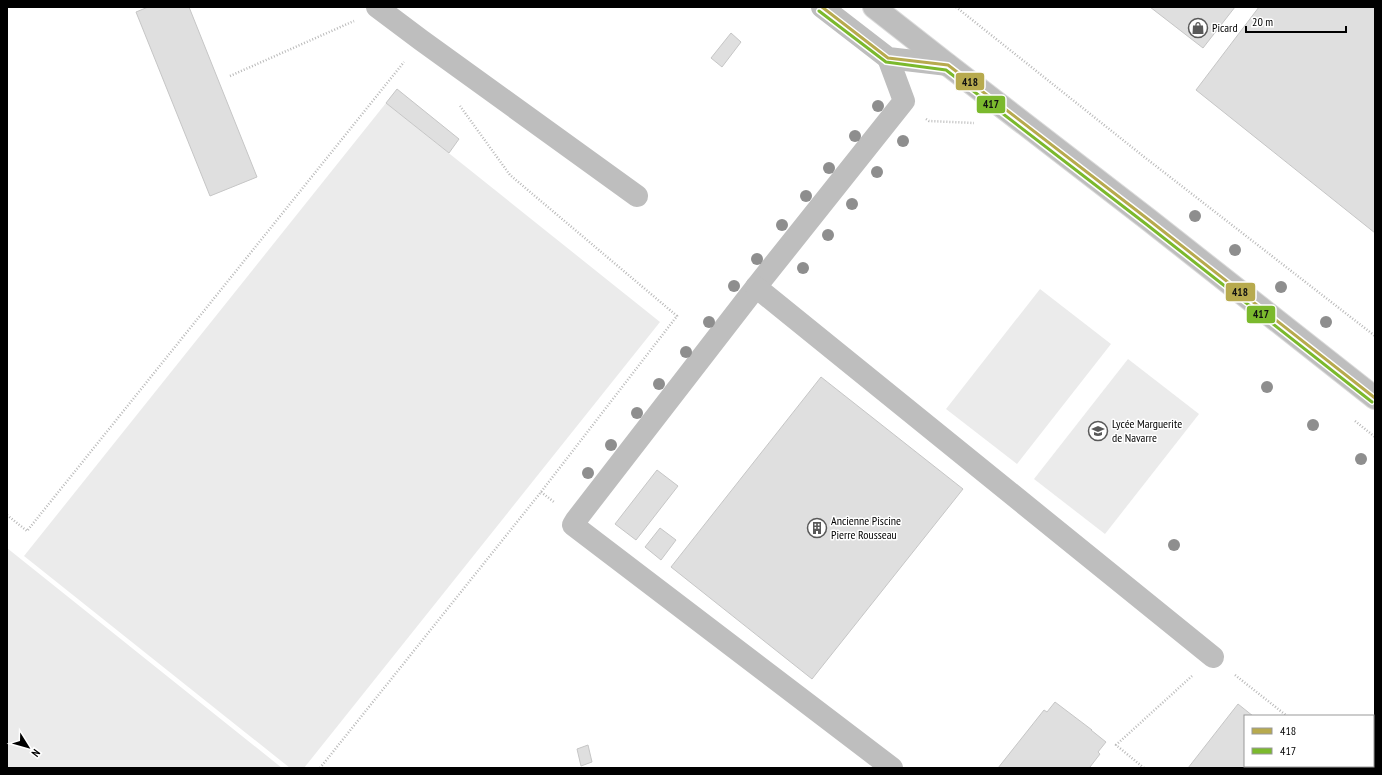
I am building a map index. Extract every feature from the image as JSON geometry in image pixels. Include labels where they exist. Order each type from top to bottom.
[{"type":"main road","points":[[822,7],[888,58],[948,65]]},
{"type":"main road","points":[[874,7],[1149,220],[1375,398]]},
{"type":"main road","points":[[378,8],[420,40],[637,196]]},
{"type":"main road","points":[[888,58],[904,101],[756,287],[573,525],[892,768]]},
{"type":"main road","points":[[756,287],[1213,657]]},
{"type":"path","points":[[956,7],[1143,156],[1375,336]]},
{"type":"path","points":[[230,76],[378,8]]},
{"type":"path","points":[[7,515],[27,531],[420,40]]},
{"type":"path","points":[[904,101],[929,121],[975,123]]},
{"type":"path","points":[[320,768],[545,486],[677,316],[510,175],[459,104]]},
{"type":"path","points":[[1350,418],[1375,438]]},
{"type":"path","points":[[1144,768],[1116,745],[1213,657],[1286,715]]},
{"type":"shaded area","points":[[386,103],[660,322],[304,768],[290,768],[24,556]]},
{"type":"shaded area","points":[[1040,289],[1111,344],[1017,464],[946,409]]},
{"type":"shaded area","points":[[1128,359],[1199,414],[1105,534],[1034,479]]},
{"type":"shaded area","points":[[7,548],[282,768],[7,768]]},
{"type":"building","points":[[148,7],[189,7],[257,177],[210,196],[136,12]]},
{"type":"building","name":"Picard","points":[[1150,7],[1235,7],[1203,48]]},
{"type":"building","points":[[1259,7],[1375,7],[1375,233],[1196,90]]},
{"type":"building","points":[[731,33],[741,42],[722,67],[711,58]]},
{"type":"building","points":[[397,89],[459,139],[449,153],[386,103]]},
{"type":"building","name":"Ancienne Piscine Pierre Rousseau","points":[[821,377],[963,489],[812,679],[671,567]]},
{"type":"building","points":[[657,470],[678,486],[636,540],[615,524]]},
{"type":"building","points":[[660,528],[676,540],[661,560],[645,547]]},
{"type":"building","points":[[1055,702],[1106,742],[1098,752],[1100,754],[1090,767],[1091,768],[998,768],[1044,710],[1047,712]]},
{"type":"building","points":[[1238,704],[1252,715],[1244,715],[1244,767],[1319,768],[1188,768]]},
{"type":"building","points":[[588,745],[592,762],[581,766],[577,749]]},
{"type":"transit line","name":"418","points":[[822,7],[888,58],[948,65],[1149,220],[1375,398]]},
{"type":"transit line","name":"417","points":[[819,11],[886,62],[946,70],[1146,224],[1372,402]]},
{"type":"place","name":"Picard","points":[[1198,28]]},
{"type":"place","name":"Lycée Marguerite de Navarre","points":[[1098,431]]},
{"type":"place","name":"Ancienne Piscine Pierre Rousseau","points":[[817,528]]}]
